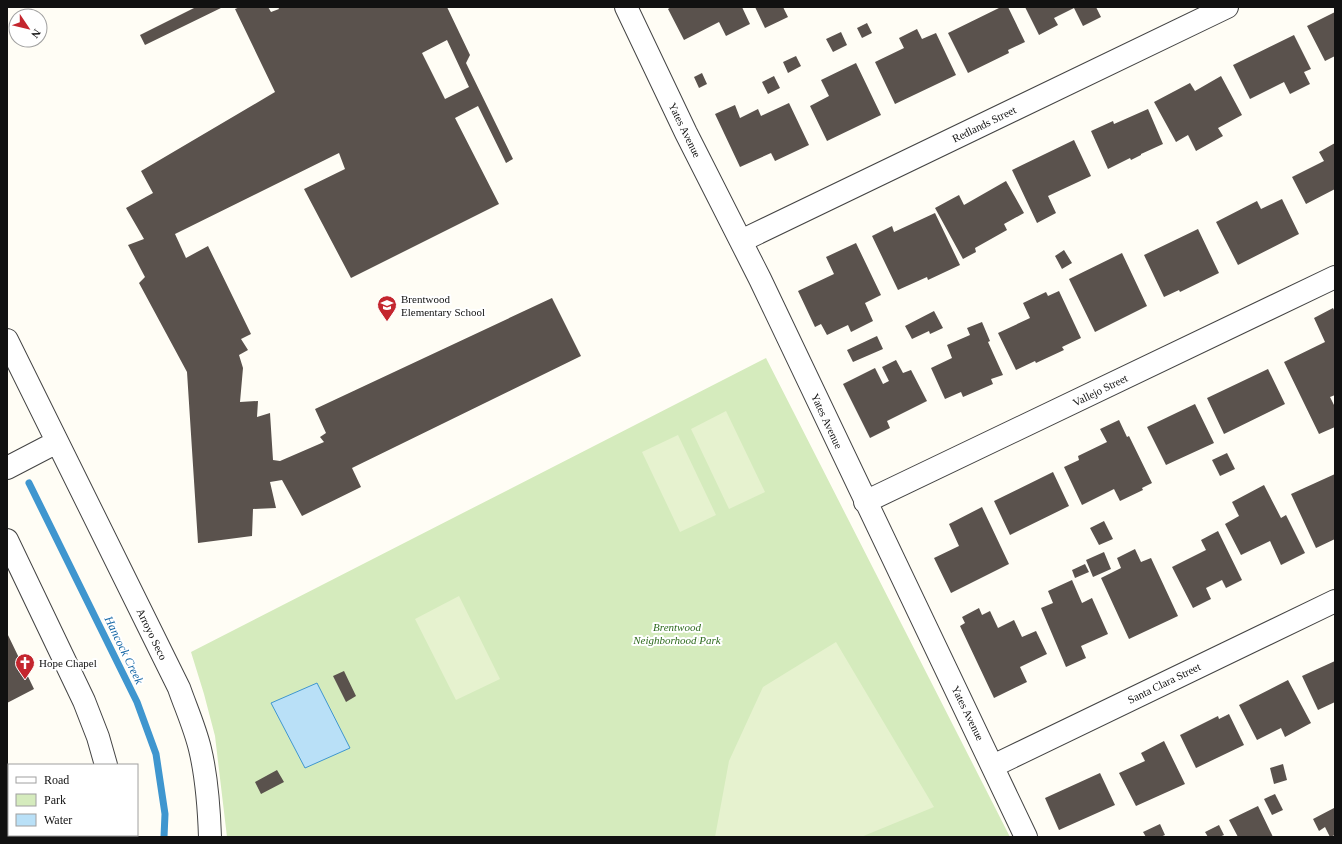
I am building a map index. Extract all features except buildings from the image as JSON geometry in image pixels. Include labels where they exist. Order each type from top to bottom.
[{"type":"street","name":"Yates Avenue","points":[[626,7],[686,133],[741,241],[1026,837]]},
{"type":"street","name":"Redlands Street","points":[[741,241],[1227,7]]},
{"type":"street","name":"Vallejo Street","points":[[865,502],[1335,277]]},
{"type":"street","name":"Arroyo Seco","points":[[7,340],[179,688],[200,748],[210,816],[210,837]]},
{"type":"street","points":[[7,468],[57,442]]},
{"type":"street","points":[[7,540],[84,701],[98,737],[106,764]]},
{"type":"street","name":"Santa Clara Street","points":[[993,766],[1335,601]]},
{"type":"green space","name":"Brentwood Neighborhood Park","points":[[766,358],[1010,837],[227,837],[215,736],[191,652]]},
{"type":"green space","points":[[726,411],[765,492],[729,509],[691,429]]},
{"type":"green space","points":[[678,435],[716,515],[680,532],[642,452]]},
{"type":"green space","points":[[459,596],[500,679],[456,700],[415,619]]},
{"type":"green space","points":[[836,642],[934,807],[861,837],[715,837],[729,761],[763,687]]},
{"type":"water","points":[[317,683],[350,748],[305,768],[271,703]]},
{"type":"waterway","name":"Hancock Creek","points":[[29,483],[137,702],[156,754],[165,814],[164,837]]},
{"type":"place","name":"Brentwood Elementary School","points":[[387,322]]},
{"type":"place","name":"Hope Chapel","points":[[25,680]]}]
